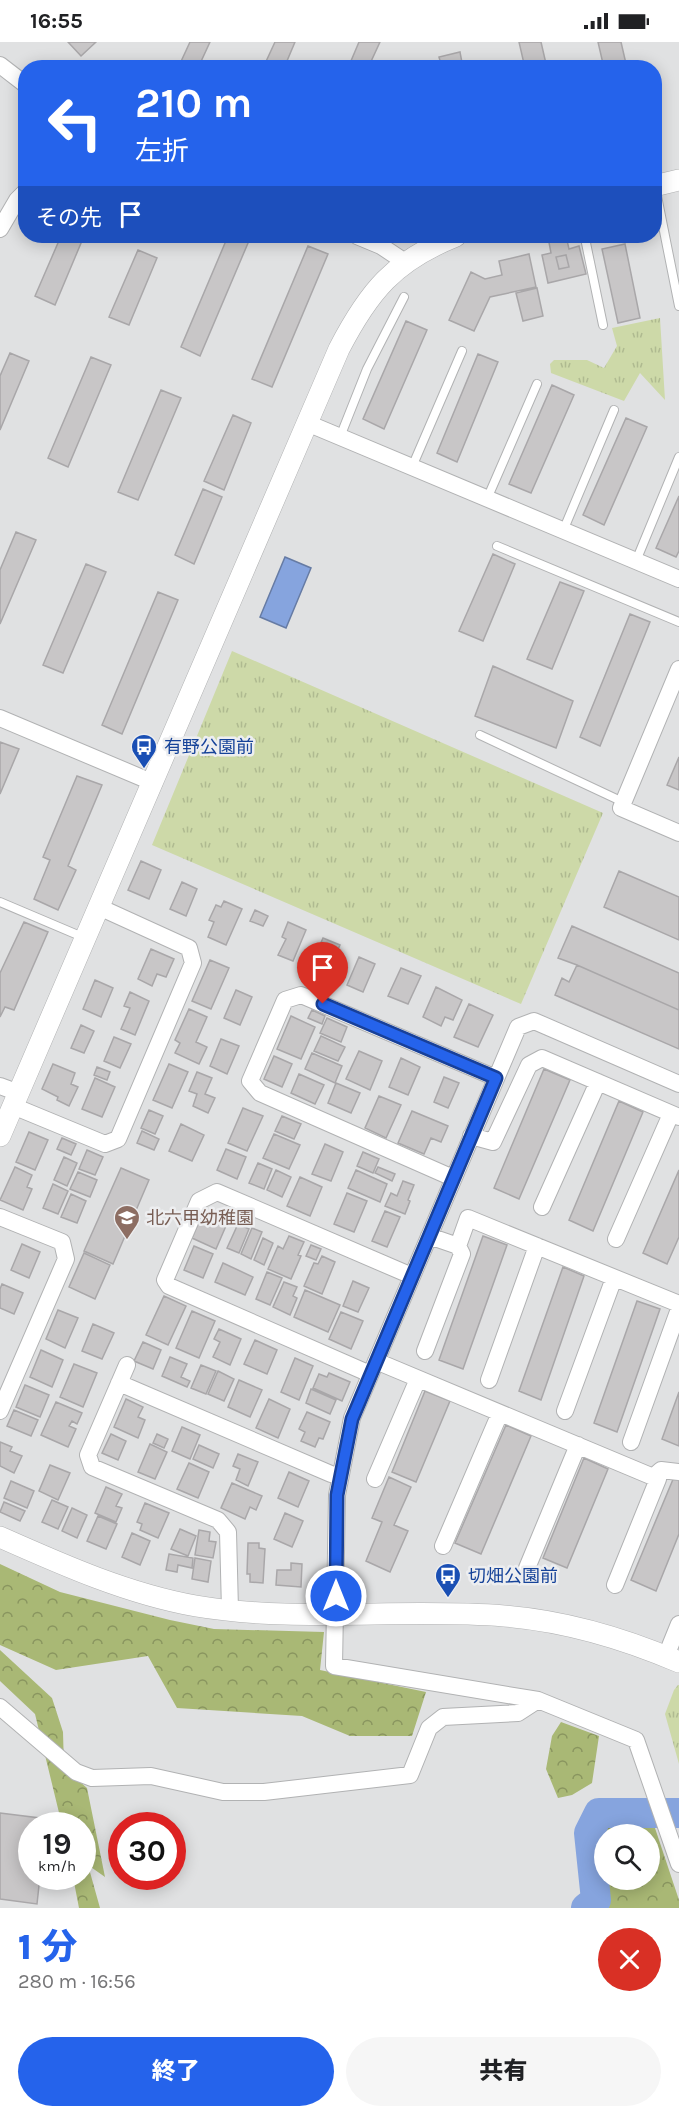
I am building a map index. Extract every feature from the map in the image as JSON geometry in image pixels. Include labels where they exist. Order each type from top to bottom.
[{"type":"street","points":[[0,65],[18,79]]},
{"type":"street","points":[[662,184],[679,180]]},
{"type":"street","points":[[0,229],[18,199]]},
{"type":"street","points":[[374,243],[405,262]]},
{"type":"street","points":[[0,1136],[11,1095],[86,939],[353,321],[369,297],[405,262],[439,243]]},
{"type":"street","points":[[307,423],[679,579]]},
{"type":"street","points":[[679,669],[621,808],[679,833]]},
{"type":"street","points":[[0,718],[154,783]]},
{"type":"street","points":[[11,1095],[105,1144],[118,1140],[193,963],[189,948],[99,907]]},
{"type":"street","points":[[453,1178],[260,1094],[250,1081],[285,1000],[301,995],[496,1078]]},
{"type":"street","points":[[679,1084],[534,1021],[518,1027],[352,1419],[337,1495],[334,1666],[538,1700],[636,1740],[679,1864]]},
{"type":"street","points":[[471,1136],[493,1142],[529,1065],[542,1058],[675,1115],[616,1239]]},
{"type":"street","points":[[542,1207],[598,1082]]},
{"type":"street","points":[[412,1276],[217,1192],[199,1201],[165,1280],[170,1286],[373,1368],[418,1379],[658,1479],[615,1586]]},
{"type":"street","points":[[0,1217],[62,1242],[66,1259],[0,1412]]},
{"type":"street","points":[[458,1246],[468,1218],[679,1304]]},
{"type":"street","points":[[426,1351],[462,1254],[458,1246],[429,1236]]},
{"type":"street","points":[[489,1380],[537,1246]]},
{"type":"street","points":[[565,1411],[614,1278]]},
{"type":"street","points":[[631,1442],[679,1309]]},
{"type":"street","points":[[127,1365],[88,1455],[92,1467],[218,1520],[228,1532],[230,1610]]},
{"type":"street","points":[[375,1479],[418,1379]]},
{"type":"street","points":[[119,1383],[340,1476]]},
{"type":"street","points":[[443,1546],[500,1413]]},
{"type":"street","points":[[527,1568],[578,1445]]},
{"type":"street","points":[[653,1477],[661,1470],[679,1472]]},
{"type":"street","points":[[0,1537],[123,1588],[175,1601],[230,1610],[506,1616],[610,1635],[673,1659],[679,1623]]},
{"type":"street","points":[[0,1707],[76,1772],[92,1778],[151,1776],[223,1792],[264,1792],[410,1775],[429,1728],[443,1717],[518,1713],[538,1700]]},
{"type":"lane","points":[[662,239],[679,306]]},
{"type":"lane","points":[[586,243],[603,326]]},
{"type":"lane","points":[[340,437],[367,369],[405,297]]},
{"type":"lane","points":[[412,467],[462,351]]},
{"type":"lane","points":[[487,499],[537,384]]},
{"type":"lane","points":[[563,531],[614,410]]},
{"type":"lane","points":[[636,561],[679,457]]},
{"type":"lane","points":[[497,546],[679,622]]},
{"type":"lane","points":[[480,735],[623,802]]},
{"type":"lane","points":[[0,902],[86,939]]},
{"type":"green space","points":[[660,318],[665,400],[640,373],[624,401],[551,373],[550,364],[554,360],[587,360],[604,368],[617,346],[612,328]]},
{"type":"green space","points":[[232,651],[603,813],[521,1004],[152,845]]},
{"type":"green space","points":[[0,1564],[60,1592],[170,1620],[214,1629],[324,1632],[320,1670],[426,1692],[412,1736],[350,1736],[302,1716],[177,1708],[148,1656],[56,1670],[0,1645]]},
{"type":"green space","points":[[0,1650],[52,1698],[63,1732],[64,1768],[87,1788],[92,1812],[59,1812],[35,1714],[0,1681]]},
{"type":"green space","points":[[679,1685],[679,1764],[665,1714]]},
{"type":"green space","points":[[561,1722],[599,1736],[592,1783],[572,1795],[558,1798],[546,1769],[552,1736]]},
{"type":"green space","points":[[623,1819],[653,1822],[654,1824],[601,1824],[601,1822]]},
{"type":"green space","points":[[96,1832],[105,1877],[96,1871]]},
{"type":"green space","points":[[660,1843],[679,1900],[679,1908],[598,1908],[605,1902],[604,1890],[660,1890]]},
{"type":"green space","points":[[76,1890],[95,1890],[100,1908],[79,1908]]},
{"type":"water","points":[[285,557],[311,568],[286,628],[260,617]]},
{"type":"water","points":[[608,1807],[679,1808],[679,1821],[607,1818],[601,1820],[600,1824],[594,1824],[594,1842],[584,1845],[588,1820],[601,1809]]},
{"type":"building","points":[[68,42],[96,42],[81,56]]},
{"type":"building","points":[[190,42],[210,42],[202,60],[182,60]]},
{"type":"building","points":[[275,42],[295,42],[287,60],[267,60]]},
{"type":"building","points":[[359,42],[380,42],[372,60],[351,60]]},
{"type":"building","points":[[519,42],[541,42],[545,60],[523,60]]},
{"type":"building","points":[[598,42],[621,42],[625,60],[602,60]]},
{"type":"building","points":[[460,52],[462,60],[440,60],[439,57]]},
{"type":"building","points":[[58,243],[81,243],[55,305],[35,296]]},
{"type":"building","points":[[225,243],[248,243],[200,356],[181,347]]},
{"type":"building","points":[[549,243],[568,243],[569,249],[579,246],[586,274],[548,283],[542,255],[551,253]]},
{"type":"building","points":[[625,244],[640,318],[618,323],[602,249]]},
{"type":"building","points":[[308,246],[328,254],[272,387],[252,379]]},
{"type":"building","points":[[138,250],[157,258],[129,325],[109,317]]},
{"type":"building","points":[[529,254],[536,287],[490,297],[474,331],[449,320],[471,272],[485,279],[502,275],[499,261]]},
{"type":"building","points":[[566,255],[569,267],[559,269],[556,257]]},
{"type":"building","points":[[537,288],[543,316],[523,321],[516,293]]},
{"type":"building","points":[[406,321],[427,330],[384,429],[363,419]]},
{"type":"building","points":[[10,353],[29,361],[0,430],[0,376]]},
{"type":"building","points":[[478,354],[498,362],[457,462],[437,453]]},
{"type":"building","points":[[91,357],[111,365],[68,467],[48,458]]},
{"type":"building","points":[[552,385],[574,395],[531,493],[509,484]]},
{"type":"building","points":[[161,390],[181,398],[138,500],[118,492]]},
{"type":"building","points":[[233,415],[251,423],[224,490],[204,481]]},
{"type":"building","points":[[626,418],[647,427],[604,525],[583,515]]},
{"type":"building","points":[[203,489],[222,497],[194,564],[175,555]]},
{"type":"building","points":[[679,496],[679,551],[676,557],[656,548]]},
{"type":"building","points":[[16,532],[36,540],[0,624],[0,570]]},
{"type":"building","points":[[493,554],[515,564],[483,641],[459,631]]},
{"type":"building","points":[[86,564],[106,572],[63,673],[43,665]]},
{"type":"building","points":[[560,582],[584,591],[552,669],[527,659]]},
{"type":"building","points":[[158,592],[178,600],[122,734],[102,725]]},
{"type":"building","points":[[630,614],[650,622],[600,746],[580,737]]},
{"type":"building","points":[[493,666],[573,701],[556,748],[475,716]]},
{"type":"building","points":[[0,742],[19,749],[0,794]]},
{"type":"building","points":[[679,757],[679,790],[667,785]]},
{"type":"building","points":[[77,776],[102,785],[68,866],[76,870],[58,910],[34,899],[50,860],[43,857]]},
{"type":"building","points":[[141,861],[161,870],[149,899],[128,890]]},
{"type":"building","points":[[619,871],[679,897],[679,940],[604,907]]},
{"type":"building","points":[[182,882],[197,889],[186,916],[170,909]]},
{"type":"building","points":[[224,901],[242,909],[226,945],[208,937],[214,922],[209,920],[216,905],[221,907]]},
{"type":"building","points":[[255,910],[268,916],[263,926],[250,921]]},
{"type":"building","points":[[24,922],[48,932],[14,1010],[5,1007],[0,1017],[0,973]]},
{"type":"building","points":[[288,922],[306,930],[293,961],[278,955],[286,939],[282,937]]},
{"type":"building","points":[[572,926],[679,973],[679,1049],[555,995],[562,978],[569,982],[577,965],[558,958]]},
{"type":"building","points":[[323,938],[340,945],[327,975],[310,968]]},
{"type":"building","points":[[151,949],[174,959],[166,977],[157,974],[152,986],[138,979]]},
{"type":"building","points":[[359,957],[375,964],[363,992],[347,985]]},
{"type":"building","points":[[210,960],[229,968],[211,1009],[192,1001]]},
{"type":"building","points":[[577,965],[679,1010],[679,1049],[555,995],[562,978],[569,982]]},
{"type":"building","points":[[401,968],[421,976],[408,1004],[388,996]]},
{"type":"building","points":[[95,980],[113,988],[101,1017],[83,1009]]},
{"type":"building","points":[[436,987],[462,1000],[453,1020],[445,1017],[441,1026],[423,1017]]},
{"type":"building","points":[[236,990],[252,997],[240,1025],[224,1018]]},
{"type":"building","points":[[130,992],[149,1001],[135,1035],[121,1029],[130,1008],[124,1006]]},
{"type":"building","points":[[469,1004],[493,1015],[478,1047],[454,1037]]},
{"type":"building","points":[[189,1009],[207,1017],[196,1042],[207,1047],[199,1064],[175,1053],[180,1043],[175,1040]]},
{"type":"building","points":[[312,1010],[325,1016],[322,1024],[308,1018]]},
{"type":"building","points":[[291,1016],[315,1027],[301,1059],[277,1049]]},
{"type":"building","points":[[327,1018],[347,1027],[341,1042],[320,1033]]},
{"type":"building","points":[[81,1025],[94,1031],[84,1053],[71,1048]]},
{"type":"building","points":[[321,1036],[345,1047],[338,1061],[314,1051]]},
{"type":"building","points":[[114,1037],[131,1044],[120,1068],[104,1061]]},
{"type":"building","points":[[221,1039],[239,1046],[227,1074],[210,1066]]},
{"type":"building","points":[[359,1051],[382,1061],[370,1090],[346,1079]]},
{"type":"building","points":[[312,1053],[342,1066],[335,1083],[305,1069]]},
{"type":"building","points":[[274,1056],[292,1064],[282,1087],[264,1079]]},
{"type":"building","points":[[401,1058],[420,1067],[408,1095],[389,1087]]},
{"type":"building","points":[[53,1064],[75,1073],[71,1084],[78,1087],[69,1106],[42,1089]]},
{"type":"building","points":[[169,1064],[188,1072],[172,1108],[153,1100]]},
{"type":"building","points":[[97,1067],[110,1072],[107,1080],[94,1075]]},
{"type":"building","points":[[544,1069],[570,1080],[519,1199],[494,1188]]},
{"type":"building","points":[[197,1072],[212,1078],[205,1094],[215,1098],[208,1113],[193,1106],[197,1094],[189,1091]]},
{"type":"building","points":[[299,1074],[324,1085],[315,1104],[291,1093]]},
{"type":"building","points":[[444,1077],[459,1083],[448,1108],[434,1102]]},
{"type":"building","points":[[95,1078],[115,1087],[102,1117],[82,1109]]},
{"type":"building","points":[[336,1083],[360,1093],[351,1113],[328,1103]]},
{"type":"building","points":[[379,1096],[401,1105],[386,1138],[365,1128]]},
{"type":"building","points":[[619,1101],[643,1112],[593,1231],[569,1220]]},
{"type":"building","points":[[243,1108],[263,1116],[247,1151],[228,1143]]},
{"type":"building","points":[[149,1110],[163,1116],[155,1134],[141,1128]]},
{"type":"building","points":[[412,1111],[448,1126],[441,1142],[431,1138],[424,1154],[398,1143]]},
{"type":"building","points":[[282,1116],[301,1124],[294,1139],[275,1131]]},
{"type":"building","points":[[181,1124],[204,1135],[192,1161],[169,1151]]},
{"type":"building","points":[[142,1131],[159,1139],[154,1150],[137,1143]]},
{"type":"building","points":[[29,1132],[48,1140],[35,1170],[16,1162]]},
{"type":"building","points":[[274,1134],[300,1145],[289,1169],[263,1158]]},
{"type":"building","points":[[62,1138],[76,1144],[71,1155],[57,1149]]},
{"type":"building","points":[[325,1144],[343,1152],[331,1181],[312,1174]]},
{"type":"building","points":[[226,1149],[246,1157],[237,1179],[217,1170]]},
{"type":"building","points":[[87,1150],[103,1157],[95,1175],[79,1169]]},
{"type":"building","points":[[363,1152],[379,1159],[373,1173],[357,1166]]},
{"type":"building","points":[[64,1157],[77,1163],[67,1186],[54,1180]]},
{"type":"building","points":[[258,1163],[272,1169],[264,1189],[249,1183]]},
{"type":"building","points":[[15,1167],[32,1175],[27,1187],[32,1189],[23,1210],[0,1200]]},
{"type":"building","points":[[378,1167],[395,1174],[392,1181],[375,1173]]},
{"type":"building","points":[[121,1168],[149,1180],[113,1264],[84,1251]]},
{"type":"building","points":[[276,1170],[291,1177],[282,1197],[267,1190]]},
{"type":"building","points":[[356,1170],[387,1184],[380,1202],[348,1188]]},
{"type":"building","points":[[679,1170],[679,1237],[667,1264],[643,1253]]},
{"type":"building","points":[[78,1172],[97,1180],[90,1197],[70,1189]]},
{"type":"building","points":[[300,1177],[322,1187],[310,1216],[287,1206]]},
{"type":"building","points":[[403,1181],[414,1185],[405,1214],[385,1206],[391,1193],[397,1196]]},
{"type":"building","points":[[53,1184],[68,1191],[58,1214],[43,1208]]},
{"type":"building","points":[[347,1193],[367,1201],[354,1232],[334,1224]]},
{"type":"building","points":[[71,1194],[86,1201],[77,1223],[61,1217]]},
{"type":"building","points":[[205,1208],[229,1219],[216,1249],[192,1238]]},
{"type":"building","points":[[385,1211],[400,1217],[387,1247],[372,1241]]},
{"type":"building","points":[[238,1224],[249,1229],[239,1253],[227,1248]]},
{"type":"building","points":[[252,1228],[262,1232],[251,1259],[241,1254]]},
{"type":"building","points":[[289,1236],[304,1242],[298,1255],[301,1256],[291,1279],[268,1269],[278,1246],[283,1249]]},
{"type":"building","points":[[483,1236],[507,1245],[463,1369],[439,1360]]},
{"type":"building","points":[[263,1238],[273,1243],[264,1265],[254,1260]]},
{"type":"building","points":[[22,1244],[40,1252],[29,1278],[11,1270]]},
{"type":"building","points":[[311,1245],[321,1249],[316,1260],[306,1256]]},
{"type":"building","points":[[194,1246],[213,1254],[203,1278],[184,1270]]},
{"type":"building","points":[[84,1253],[110,1265],[95,1299],[69,1287]]},
{"type":"building","points":[[322,1256],[335,1262],[322,1294],[304,1286],[314,1263],[318,1264]]},
{"type":"building","points":[[223,1263],[253,1277],[245,1295],[215,1282]]},
{"type":"building","points":[[563,1267],[584,1276],[541,1400],[519,1391]]},
{"type":"building","points":[[267,1272],[282,1278],[270,1305],[256,1299]]},
{"type":"building","points":[[353,1281],[369,1288],[358,1312],[343,1306]]},
{"type":"building","points":[[284,1282],[297,1287],[293,1296],[297,1298],[290,1315],[273,1307]]},
{"type":"building","points":[[2,1284],[23,1293],[14,1314],[0,1308]]},
{"type":"building","points":[[305,1290],[340,1305],[328,1332],[294,1317]]},
{"type":"building","points":[[164,1296],[186,1306],[168,1345],[146,1335]]},
{"type":"building","points":[[637,1301],[660,1309],[617,1432],[594,1423]]},
{"type":"building","points":[[58,1310],[78,1318],[65,1348],[46,1339]]},
{"type":"building","points":[[192,1311],[215,1321],[199,1358],[176,1348]]},
{"type":"building","points":[[341,1312],[363,1321],[351,1349],[329,1339]]},
{"type":"building","points":[[93,1324],[114,1333],[102,1359],[82,1351]]},
{"type":"building","points":[[219,1329],[241,1339],[230,1365],[213,1357],[220,1342],[214,1339]]},
{"type":"building","points":[[255,1340],[277,1350],[267,1374],[244,1364]]},
{"type":"building","points":[[143,1342],[161,1350],[153,1369],[134,1361]]},
{"type":"building","points":[[41,1350],[63,1360],[52,1387],[30,1377]]},
{"type":"building","points":[[170,1357],[187,1364],[181,1377],[190,1381],[187,1387],[162,1376]]},
{"type":"building","points":[[295,1358],[313,1366],[299,1400],[281,1392]]},
{"type":"building","points":[[74,1364],[97,1373],[83,1407],[60,1397]]},
{"type":"building","points":[[201,1365],[216,1371],[206,1394],[191,1388]]},
{"type":"building","points":[[218,1371],[234,1379],[224,1401],[208,1394]]},
{"type":"building","points":[[329,1373],[350,1382],[342,1401],[313,1388],[319,1374],[327,1377]]},
{"type":"building","points":[[239,1380],[262,1390],[250,1417],[228,1407]]},
{"type":"building","points":[[25,1385],[49,1395],[40,1417],[16,1407]]},
{"type":"building","points":[[311,1389],[336,1400],[330,1414],[306,1403]]},
{"type":"building","points":[[425,1391],[450,1401],[416,1482],[392,1472]]},
{"type":"building","points":[[679,1392],[679,1446],[662,1439]]},
{"type":"building","points":[[126,1399],[143,1407],[138,1417],[145,1420],[138,1438],[114,1427]]},
{"type":"building","points":[[269,1399],[290,1409],[278,1438],[256,1428]]},
{"type":"building","points":[[56,1402],[82,1413],[77,1424],[72,1421],[69,1426],[76,1429],[68,1447],[41,1435]]},
{"type":"building","points":[[14,1410],[38,1420],[31,1436],[7,1426]]},
{"type":"building","points":[[307,1412],[330,1422],[323,1439],[319,1438],[315,1447],[301,1441],[305,1432],[299,1429]]},
{"type":"building","points":[[506,1425],[531,1436],[481,1554],[455,1543]]},
{"type":"building","points":[[182,1427],[200,1435],[190,1459],[172,1451]]},
{"type":"building","points":[[111,1434],[126,1441],[118,1460],[102,1453]]},
{"type":"building","points":[[157,1434],[168,1439],[164,1448],[153,1443]]},
{"type":"building","points":[[0,1442],[12,1447],[10,1451],[22,1456],[14,1473],[0,1466]]},
{"type":"building","points":[[150,1444],[167,1452],[155,1479],[138,1472]]},
{"type":"building","points":[[199,1445],[219,1454],[213,1468],[193,1459]]},
{"type":"building","points":[[238,1454],[258,1462],[248,1486],[236,1480],[240,1469],[233,1466]]},
{"type":"building","points":[[584,1458],[608,1469],[567,1568],[543,1558]]},
{"type":"building","points":[[189,1463],[209,1472],[198,1498],[177,1489]]},
{"type":"building","points":[[50,1465],[70,1473],[58,1500],[39,1491]]},
{"type":"building","points":[[289,1472],[309,1481],[298,1507],[278,1498]]},
{"type":"building","points":[[389,1477],[411,1487],[394,1525],[408,1531],[390,1572],[366,1561],[382,1522],[372,1518]]},
{"type":"building","points":[[674,1477],[679,1479],[679,1534],[656,1591],[631,1580]]},
{"type":"building","points":[[11,1481],[34,1491],[27,1508],[4,1498]]},
{"type":"building","points":[[232,1483],[262,1496],[256,1510],[250,1507],[245,1519],[221,1508]]},
{"type":"building","points":[[106,1487],[122,1494],[116,1506],[122,1508],[116,1522],[95,1513]]},
{"type":"building","points":[[52,1500],[68,1507],[58,1529],[42,1522]]},
{"type":"building","points":[[4,1502],[25,1511],[20,1521],[0,1512]]},
{"type":"building","points":[[145,1503],[169,1513],[158,1538],[140,1530],[142,1524],[137,1522]]},
{"type":"building","points":[[72,1508],[87,1515],[77,1538],[62,1531]]},
{"type":"building","points":[[285,1513],[303,1521],[292,1547],[274,1539]]},
{"type":"building","points":[[98,1516],[117,1524],[106,1549],[87,1541]]},
{"type":"building","points":[[180,1529],[196,1536],[188,1556],[171,1549]]},
{"type":"building","points":[[199,1530],[210,1532],[209,1541],[216,1542],[213,1558],[195,1555]]},
{"type":"building","points":[[132,1533],[150,1541],[140,1565],[122,1557]]},
{"type":"building","points":[[248,1543],[259,1543],[259,1548],[265,1549],[263,1583],[250,1582],[250,1574],[247,1574]]},
{"type":"building","points":[[169,1554],[193,1558],[192,1568],[178,1565],[177,1572],[166,1570]]},
{"type":"building","points":[[195,1558],[211,1561],[208,1582],[192,1579]]},
{"type":"building","points":[[291,1563],[302,1564],[301,1587],[276,1585],[277,1570],[291,1570]]},
{"type":"building","points":[[0,1813],[18,1815],[18,1890],[38,1890],[37,1904],[0,1899]]},
{"type":"waterway","points":[[586,1908],[596,1900],[589,1833],[599,1813],[679,1813]]},
{"type":"place","name":"有野公園前","points":[[144,770]]},
{"type":"place","name":"北六甲幼稚園","points":[[127,1241]]},
{"type":"place","name":"切畑公園前","points":[[448,1599]]},
{"type":"route","points":[[323,1004],[496,1078],[352,1419],[337,1495],[336,1596]]}]
